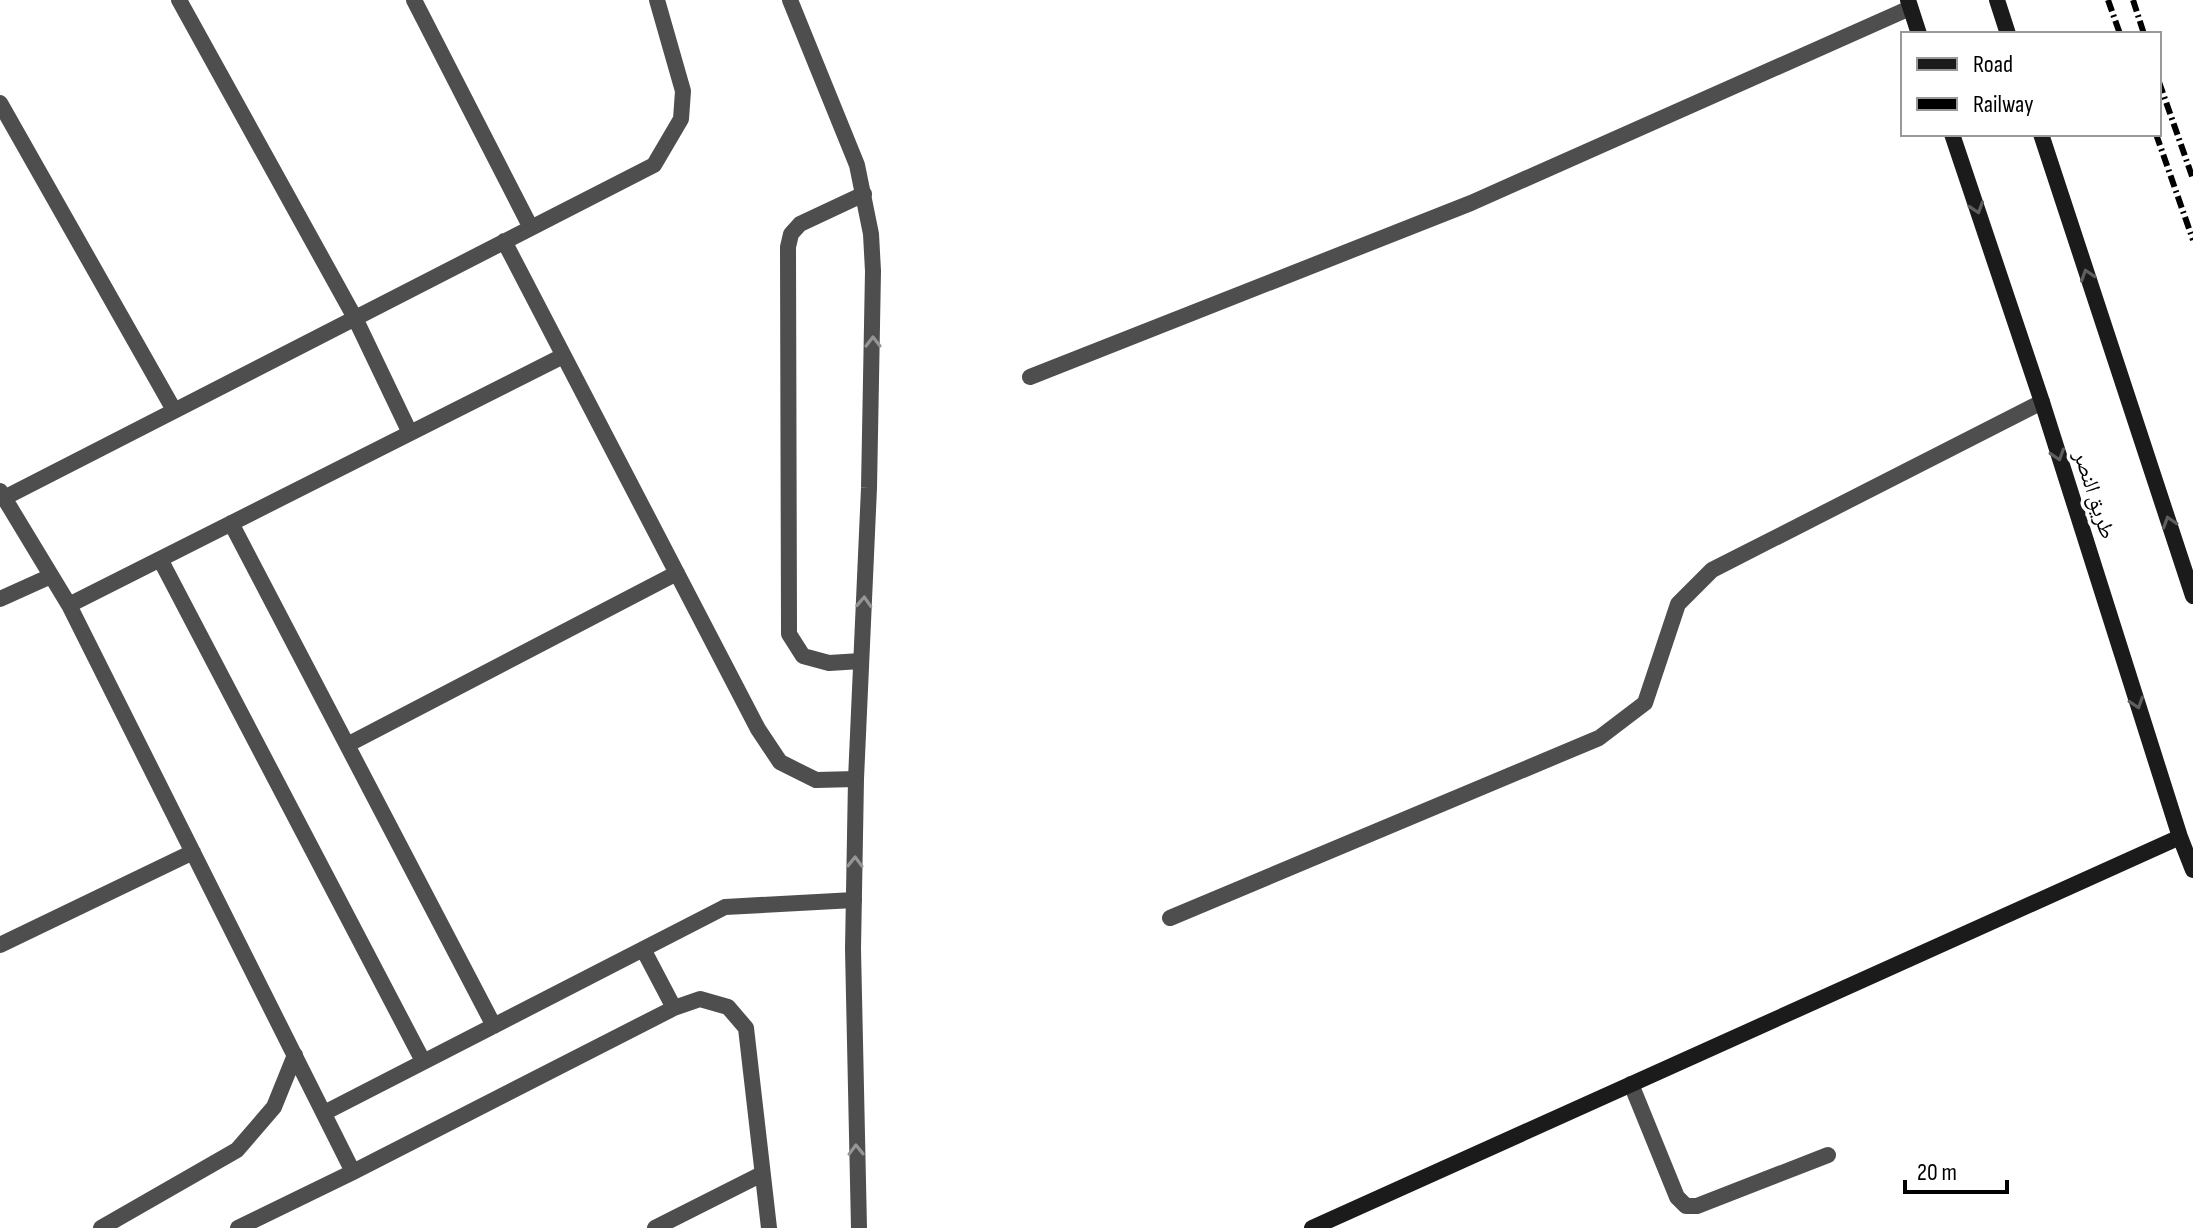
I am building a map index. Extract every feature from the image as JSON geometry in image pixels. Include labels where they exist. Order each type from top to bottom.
[{"type":"main road","points":[[1997,0],[2007,32]]},
{"type":"main road","points":[[1909,4],[1918,32]]},
{"type":"main road","name":"طريق النصر","points":[[1953,136],[2193,870]]},
{"type":"main road","points":[[2042,136],[2193,596]]},
{"type":"main road","points":[[1312,1228],[2180,837]]},
{"type":"street","points":[[179,0],[355,318],[410,433]]},
{"type":"street","points":[[414,0],[531,228]]},
{"type":"street","points":[[353,1172],[69,605],[2,494],[174,410],[654,165],[681,119],[683,91],[657,0]]},
{"type":"street","points":[[790,0],[857,165],[871,234],[873,356],[856,779],[853,949],[859,1228]]},
{"type":"street","points":[[1030,377],[1471,203],[1909,4]]},
{"type":"street","points":[[0,103],[174,410]]},
{"type":"street","points":[[861,661],[829,663],[803,656],[789,634],[788,247],[791,234],[800,224],[864,194]]},
{"type":"street","points":[[504,241],[758,729],[780,762],[816,780],[856,779]]},
{"type":"street","points":[[69,605],[563,356]]},
{"type":"street","points":[[1170,918],[1599,738],[1645,703],[1678,604],[1712,570],[2042,402]]},
{"type":"street","points":[[231,523],[494,1026]]},
{"type":"street","points":[[160,559],[423,1061]]},
{"type":"street","points":[[347,745],[677,573]]},
{"type":"street","points":[[0,599],[51,576]]},
{"type":"street","points":[[0,945],[193,852]]},
{"type":"street","points":[[324,1113],[725,907],[854,900]]},
{"type":"street","points":[[643,949],[674,1008]]},
{"type":"street","points":[[238,1228],[273,1220],[353,1172],[674,1008],[700,999],[728,1007],[746,1028],[769,1228]]},
{"type":"street","points":[[101,1228],[237,1150],[274,1107],[295,1055]]},
{"type":"street","points":[[1631,1084],[1677,1197],[1686,1206],[1697,1206],[1828,1155]]},
{"type":"street","points":[[655,1228],[762,1174]]},
{"type":"railway","points":[[2108,0],[2119,32]]},
{"type":"railway","points":[[2133,0],[2143,32]]},
{"type":"railway","points":[[2161,88],[2193,179]]},
{"type":"railway","points":[[2157,136],[2193,240]]}]
